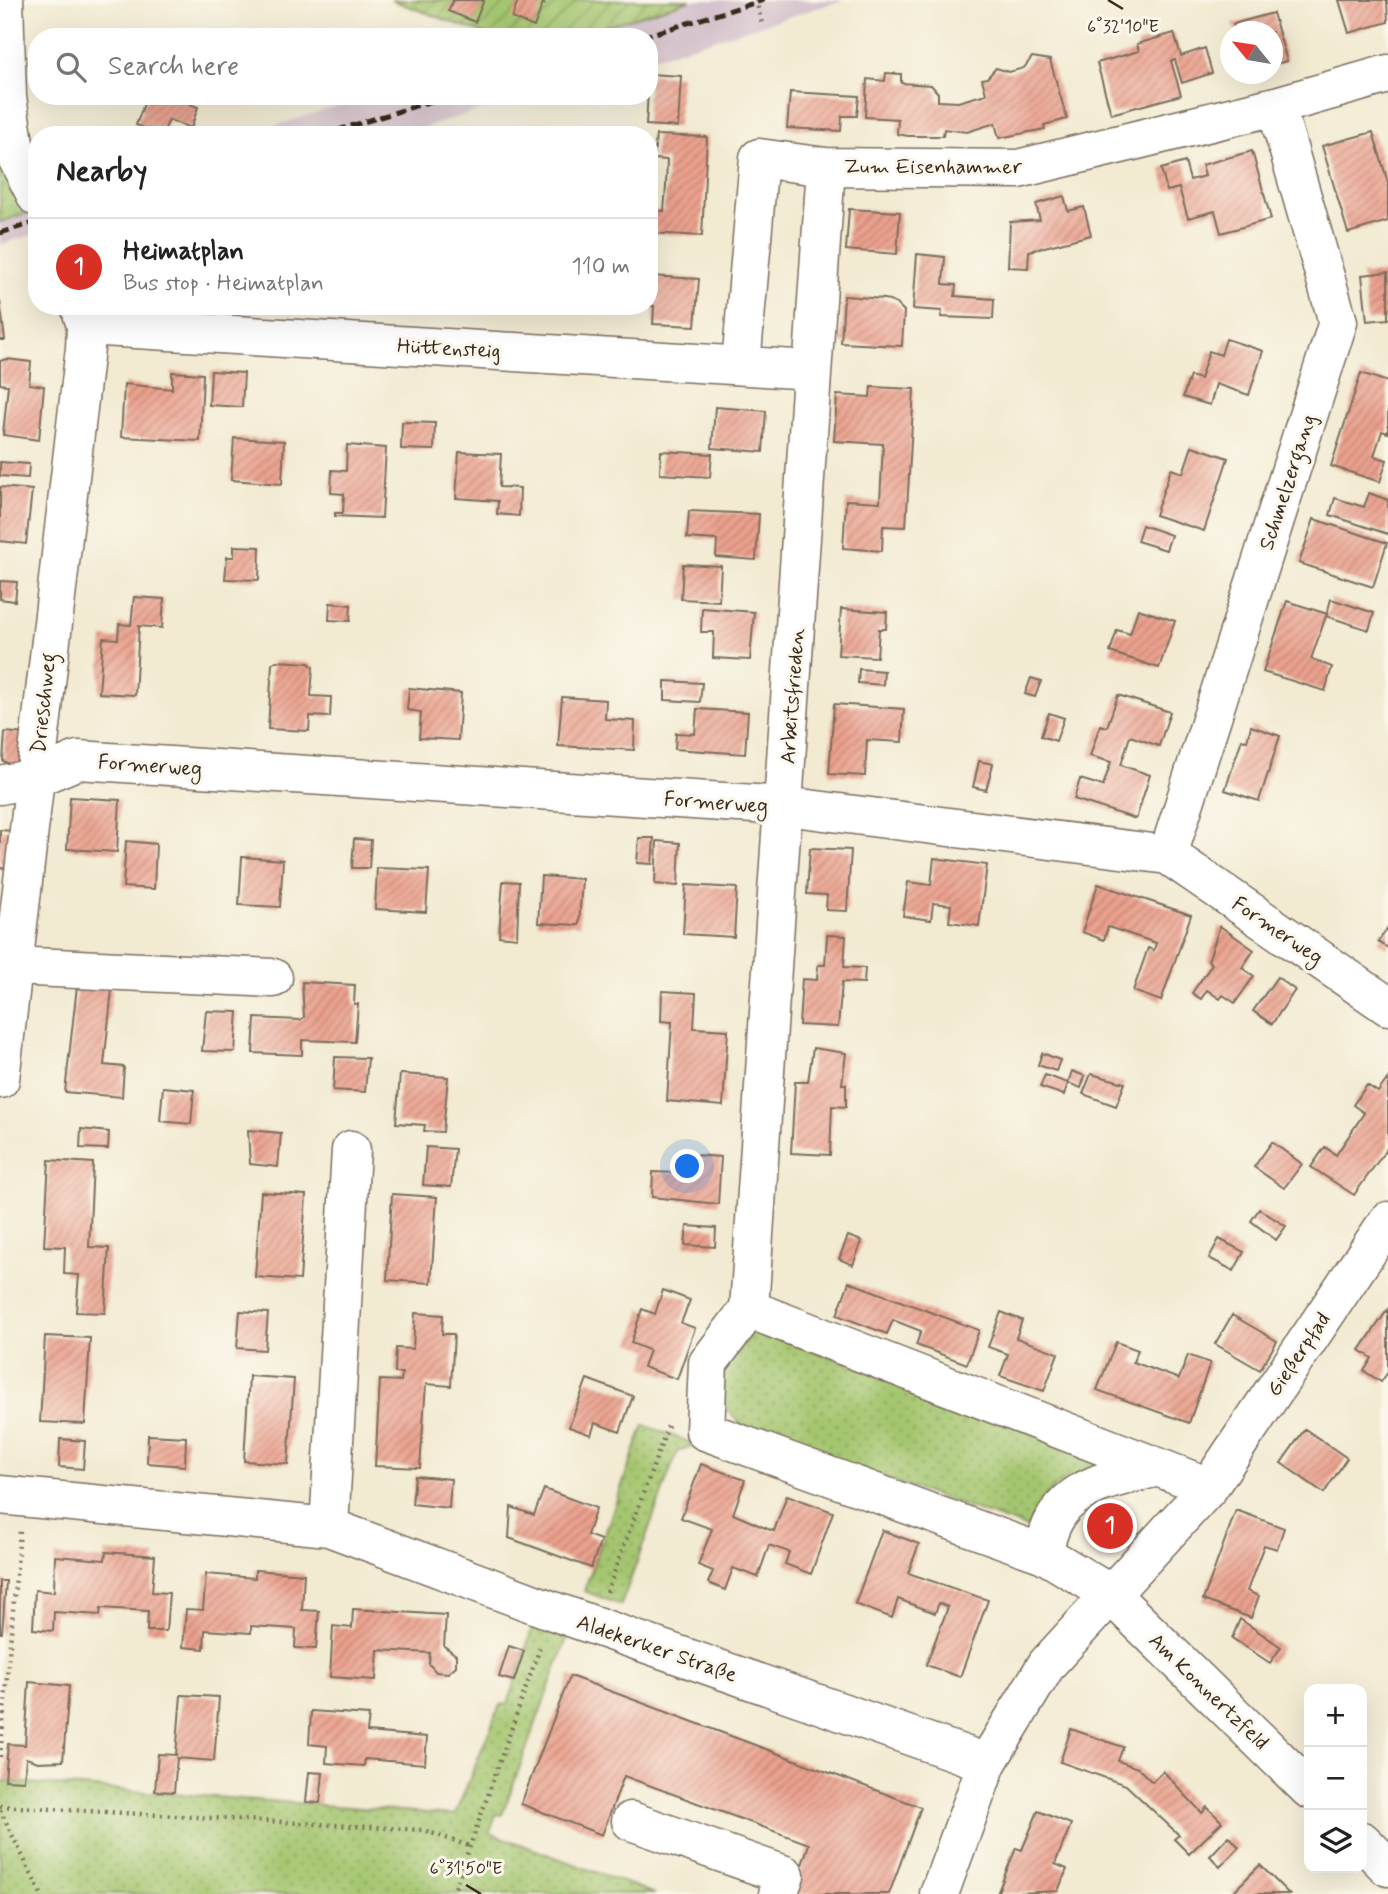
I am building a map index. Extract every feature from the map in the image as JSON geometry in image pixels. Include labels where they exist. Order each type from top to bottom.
[{"type":"street","points":[[4,0],[7,97],[16,156],[28,179]]},
{"type":"street","name":"Zum Eisenhammer","points":[[741,366],[759,158],[826,167],[1018,169],[1276,106],[1388,74]]},
{"type":"street","name":"Schmelzergang","points":[[1168,855],[1338,322],[1276,106]]},
{"type":"street","name":"Arbeitsfrieden","points":[[749,1309],[785,807],[826,167]]},
{"type":"street","name":"Hüttensteig","points":[[83,316],[812,370]]},
{"type":"street","name":"Drieschweg","points":[[0,1079],[11,966],[18,781],[83,316]]},
{"type":"street","name":"Formerweg","points":[[18,781],[78,760],[785,807],[1168,855],[1388,1006]]},
{"type":"street","points":[[11,966],[273,978]]},
{"type":"street","points":[[329,1527],[351,1150]]},
{"type":"street","name":"Gießerpfad","points":[[939,1894],[987,1763],[1047,1664],[1109,1593],[1209,1487],[1388,1221]]},
{"type":"street","points":[[706,1402],[708,1363],[749,1309],[1209,1487]]},
{"type":"street","name":"Am Konnertzfeld","points":[[706,1402],[705,1431],[1044,1554],[1109,1593],[1304,1784]]},
{"type":"street","points":[[1044,1554],[1046,1532],[1062,1505],[1097,1483],[1158,1467]]},
{"type":"street","name":"Aldekerker Straße","points":[[11,1495],[329,1527],[553,1611],[987,1763]]},
{"type":"street","points":[[631,1821],[785,1875],[778,1894]]},
{"type":"path","points":[[543,4],[548,0]]},
{"type":"path","points":[[756,0],[762,24]]},
{"type":"path","points":[[594,1625],[672,1415],[706,1402]]},
{"type":"path","points":[[0,1757],[11,1495]]},
{"type":"path","points":[[453,1894],[553,1611]]},
{"type":"path","points":[[41,1894],[0,1808],[423,1830],[469,1846]]},
{"type":"shaded area","points":[[691,0],[844,0],[658,56],[658,28],[600,28]]},
{"type":"shaded area","points":[[342,105],[497,105],[429,126],[274,126]]},
{"type":"shaded area","points":[[28,213],[28,236],[0,245],[0,222]]},
{"type":"green space","points":[[391,0],[691,0],[600,28],[467,28]]},
{"type":"green space","points":[[0,102],[28,213],[0,222]]},
{"type":"green space","points":[[755,1329],[1127,1466],[1092,1471],[1065,1480],[1045,1498],[1027,1528],[750,1431],[724,1404],[720,1392],[725,1369]]},
{"type":"green space","points":[[644,1425],[695,1444],[677,1452],[621,1605],[584,1591]]},
{"type":"green space","points":[[533,1626],[567,1638],[502,1815],[496,1814],[490,1833],[655,1894],[0,1894],[0,1781],[455,1815],[500,1705],[508,1704]]},
{"type":"building","points":[[453,0],[484,0],[475,22],[448,11]]},
{"type":"building","points":[[518,0],[544,0],[534,27],[512,18]]},
{"type":"building","points":[[1339,0],[1387,0],[1388,22],[1349,33]]},
{"type":"building","points":[[1273,13],[1275,21],[1244,21]]},
{"type":"building","points":[[1174,33],[1181,56],[1205,48],[1212,73],[1182,83],[1175,60],[1171,61],[1181,95],[1111,114],[1097,63],[1139,51],[1137,44]]},
{"type":"building","points":[[1032,57],[1050,60],[1067,119],[1044,125],[1045,129],[999,138],[995,123],[967,132],[944,129],[943,136],[908,136],[897,134],[898,119],[865,117],[867,79],[885,81],[886,73],[901,74],[901,83],[931,85],[938,93],[938,101],[958,102],[986,94],[982,79],[987,78],[996,68],[1009,72],[1024,68]]},
{"type":"building","points":[[658,75],[681,76],[678,127],[646,125],[647,105],[658,105]]},
{"type":"building","points":[[790,92],[859,96],[857,116],[842,116],[841,131],[787,128]]},
{"type":"building","points":[[144,105],[198,107],[192,126],[169,120],[166,126],[136,125]]},
{"type":"building","points":[[1373,132],[1388,183],[1388,221],[1348,233],[1322,146]]},
{"type":"building","points":[[658,135],[707,137],[702,236],[658,234],[658,211],[664,211],[667,160],[658,159]]},
{"type":"building","points":[[1252,151],[1271,219],[1221,233],[1215,211],[1188,218],[1179,188],[1167,191],[1161,169],[1185,162],[1190,180],[1205,176],[1202,165]]},
{"type":"building","points":[[1064,196],[1068,211],[1084,207],[1091,235],[1029,251],[1028,268],[1008,267],[1010,222],[1040,220],[1036,204]]},
{"type":"building","points":[[849,209],[900,212],[897,254],[846,250]]},
{"type":"building","points":[[917,254],[945,257],[943,284],[956,285],[955,296],[994,299],[993,319],[941,317],[942,311],[913,309]]},
{"type":"building","points":[[1388,272],[1388,319],[1367,321],[1362,275]]},
{"type":"building","points":[[658,277],[699,279],[695,326],[653,324],[654,315],[658,315]]},
{"type":"building","points":[[844,296],[885,299],[897,304],[904,311],[902,346],[841,343]]},
{"type":"building","points":[[0,301],[5,340],[0,340]]},
{"type":"building","points":[[1226,339],[1263,351],[1249,395],[1216,384],[1210,405],[1183,397],[1190,376],[1200,379],[1209,351],[1221,355]]},
{"type":"building","points":[[6,359],[31,362],[29,384],[44,386],[39,440],[3,435],[8,385],[0,384],[0,361]]},
{"type":"building","points":[[211,371],[244,373],[242,407],[209,405]]},
{"type":"building","points":[[172,372],[203,374],[200,441],[121,437],[124,384],[172,389]]},
{"type":"building","points":[[1361,373],[1388,382],[1388,433],[1382,431],[1374,456],[1387,460],[1380,482],[1331,466]]},
{"type":"building","points":[[871,387],[914,389],[906,527],[883,526],[882,551],[843,548],[846,500],[880,502],[883,444],[834,441],[837,395],[870,397]]},
{"type":"building","points":[[715,407],[766,411],[763,452],[712,448]]},
{"type":"building","points":[[402,422],[435,423],[434,450],[401,449]]},
{"type":"building","points":[[234,438],[284,441],[282,484],[231,480]]},
{"type":"building","points":[[347,445],[386,448],[382,518],[335,516],[335,513],[343,513],[344,494],[331,493],[332,470],[346,471]]},
{"type":"building","points":[[1192,446],[1228,458],[1204,531],[1155,515],[1171,469],[1183,473]]},
{"type":"building","points":[[661,451],[712,454],[710,477],[660,474]]},
{"type":"building","points":[[459,452],[501,454],[499,487],[520,488],[519,516],[497,514],[498,501],[456,498]]},
{"type":"building","points":[[0,462],[29,464],[28,478],[0,476]]},
{"type":"building","points":[[0,487],[32,490],[26,544],[0,541]]},
{"type":"building","points":[[1369,493],[1388,500],[1388,534],[1330,515],[1335,498],[1364,507]]},
{"type":"building","points":[[689,511],[759,514],[756,560],[716,557],[717,540],[687,538]]},
{"type":"building","points":[[1314,519],[1387,543],[1373,587],[1299,563]]},
{"type":"building","points":[[1142,525],[1171,535],[1166,550],[1137,541]]},
{"type":"building","points":[[234,546],[260,547],[259,580],[225,579],[227,557],[234,557]]},
{"type":"building","points":[[683,564],[721,566],[719,601],[681,599]]},
{"type":"building","points":[[0,581],[17,582],[15,601],[0,599]]},
{"type":"building","points":[[134,597],[164,599],[162,628],[139,626],[135,695],[99,693],[103,638],[118,639],[119,624],[131,625]]},
{"type":"building","points":[[1331,599],[1374,613],[1369,630],[1326,616],[1311,659],[1332,667],[1325,691],[1263,672],[1287,601],[1327,614]]},
{"type":"building","points":[[330,603],[351,605],[350,621],[329,620]]},
{"type":"building","points":[[702,608],[754,612],[750,660],[713,658],[714,632],[701,632]]},
{"type":"building","points":[[841,609],[887,612],[886,629],[879,629],[877,657],[838,655]]},
{"type":"building","points":[[1138,609],[1175,621],[1159,668],[1110,652],[1117,630],[1130,634]]},
{"type":"building","points":[[276,661],[309,663],[313,667],[311,696],[331,697],[330,717],[310,716],[309,731],[268,729],[272,664]]},
{"type":"building","points":[[859,669],[884,671],[883,685],[858,683]]},
{"type":"building","points":[[1031,678],[1041,681],[1035,697],[1025,694]]},
{"type":"building","points":[[665,681],[702,683],[700,702],[665,700]]},
{"type":"building","points":[[409,688],[461,693],[458,740],[419,738],[421,712],[407,710]]},
{"type":"building","points":[[1118,695],[1170,712],[1159,746],[1130,736],[1121,765],[1150,775],[1136,819],[1074,799],[1080,779],[1103,786],[1111,762],[1090,756],[1100,725],[1107,727]]},
{"type":"building","points":[[562,697],[606,700],[605,719],[635,721],[634,750],[558,746]]},
{"type":"building","points":[[834,704],[904,709],[902,742],[867,740],[865,776],[829,774]]},
{"type":"building","points":[[697,709],[748,712],[745,754],[675,749],[676,733],[695,734]]},
{"type":"building","points":[[1049,713],[1064,718],[1056,741],[1041,736]]},
{"type":"building","points":[[1251,726],[1280,736],[1259,801],[1225,790],[1242,739],[1247,741]]},
{"type":"building","points":[[5,732],[25,734],[22,760],[16,768],[3,761]]},
{"type":"building","points":[[979,761],[993,764],[986,790],[973,787]]},
{"type":"building","points":[[70,797],[120,800],[117,852],[67,849]]},
{"type":"building","points":[[0,830],[14,831],[9,869],[0,868]]},
{"type":"building","points":[[639,838],[654,838],[652,864],[637,863]]},
{"type":"building","points":[[354,839],[371,840],[369,868],[352,868]]},
{"type":"building","points":[[126,841],[156,844],[154,889],[123,887]]},
{"type":"building","points":[[657,841],[680,843],[678,886],[655,884]]},
{"type":"building","points":[[810,848],[851,850],[847,911],[826,910],[827,895],[807,894]]},
{"type":"building","points":[[242,857],[283,860],[280,907],[239,905]]},
{"type":"building","points":[[934,858],[987,865],[979,926],[949,922],[951,905],[933,903],[931,920],[903,916],[908,882],[931,885]]},
{"type":"building","points":[[377,868],[429,870],[426,912],[375,909]]},
{"type":"building","points":[[541,876],[582,879],[579,925],[538,923]]},
{"type":"building","points":[[503,881],[519,882],[517,938],[499,936]]},
{"type":"building","points":[[1098,884],[1191,915],[1161,1001],[1133,991],[1148,948],[1154,950],[1156,943],[1108,927],[1104,940],[1082,932]]},
{"type":"building","points":[[686,885],[737,888],[734,937],[683,934]]},
{"type":"building","points":[[1220,926],[1254,950],[1242,968],[1254,976],[1235,1003],[1223,995],[1220,999],[1207,990],[1201,999],[1192,993],[1212,964],[1208,961]]},
{"type":"building","points":[[1388,927],[1388,948],[1378,942]]},
{"type":"building","points":[[827,935],[846,936],[844,967],[865,968],[864,983],[842,982],[838,1027],[799,1025],[802,979],[817,980],[818,965],[825,965]]},
{"type":"building","points":[[1277,977],[1295,990],[1272,1024],[1253,1011]]},
{"type":"building","points":[[302,982],[355,985],[354,1004],[358,1004],[355,1042],[302,1040],[302,1055],[253,1053],[255,1018],[300,1020],[304,1017]]},
{"type":"building","points":[[77,986],[112,989],[104,1065],[124,1067],[122,1097],[65,1092]]},
{"type":"building","points":[[662,991],[696,993],[694,1028],[728,1030],[723,1106],[667,1101],[672,1022],[661,1021]]},
{"type":"building","points":[[206,1011],[238,1012],[235,1052],[202,1051]]},
{"type":"building","points":[[813,1048],[846,1053],[842,1084],[846,1084],[846,1107],[832,1106],[830,1155],[791,1153],[795,1082],[808,1082]]},
{"type":"building","points":[[1042,1053],[1060,1060],[1056,1071],[1038,1065]]},
{"type":"building","points":[[335,1057],[368,1058],[365,1092],[333,1090]]},
{"type":"building","points":[[1072,1071],[1085,1076],[1081,1088],[1068,1083]]},
{"type":"building","points":[[400,1074],[448,1077],[443,1132],[424,1131],[425,1125],[396,1123]]},
{"type":"building","points":[[1091,1074],[1125,1083],[1116,1106],[1083,1094]]},
{"type":"building","points":[[1045,1075],[1068,1083],[1064,1095],[1040,1087]]},
{"type":"building","points":[[1388,1078],[1388,1147],[1354,1195],[1311,1167],[1325,1147],[1336,1155],[1364,1113],[1353,1105],[1367,1085],[1378,1092]]},
{"type":"building","points":[[163,1087],[194,1090],[191,1124],[160,1121]]},
{"type":"building","points":[[81,1129],[109,1132],[108,1149],[80,1148]]},
{"type":"building","points":[[248,1130],[281,1133],[278,1167],[250,1164]]},
{"type":"building","points":[[1272,1142],[1302,1164],[1284,1188],[1254,1167]]},
{"type":"building","points":[[426,1147],[455,1149],[451,1187],[423,1185]]},
{"type":"building","points":[[679,1154],[721,1157],[718,1204],[652,1197],[653,1172],[678,1173]]},
{"type":"building","points":[[49,1160],[93,1163],[89,1247],[109,1248],[105,1313],[76,1312],[79,1275],[64,1274],[65,1247],[44,1246]]},
{"type":"building","points":[[261,1192],[306,1195],[300,1280],[255,1277]]},
{"type":"building","points":[[392,1194],[437,1197],[431,1283],[387,1280]]},
{"type":"building","points":[[1259,1209],[1286,1226],[1276,1240],[1251,1221]]},
{"type":"building","points":[[687,1226],[716,1228],[715,1247],[685,1245]]},
{"type":"building","points":[[848,1236],[862,1241],[853,1265],[839,1259]]},
{"type":"building","points":[[1219,1239],[1244,1252],[1234,1271],[1209,1258]]},
{"type":"building","points":[[849,1282],[979,1330],[967,1364],[916,1345],[921,1331],[893,1320],[887,1334],[837,1315]]},
{"type":"building","points":[[663,1290],[690,1300],[681,1323],[695,1328],[677,1379],[643,1367],[649,1350],[631,1343],[642,1309],[655,1314]]},
{"type":"building","points":[[1388,1309],[1388,1372],[1381,1382],[1364,1371],[1372,1358],[1360,1350]]},
{"type":"building","points":[[240,1311],[268,1313],[265,1350],[237,1348]]},
{"type":"building","points":[[1001,1312],[1022,1320],[1016,1338],[1058,1353],[1044,1391],[1000,1376],[1008,1354],[988,1347]]},
{"type":"building","points":[[415,1313],[443,1315],[442,1334],[454,1334],[451,1386],[426,1384],[420,1468],[375,1466],[380,1380],[401,1381],[402,1373],[395,1373],[396,1348],[413,1349]]},
{"type":"building","points":[[1232,1315],[1277,1341],[1260,1370],[1215,1344]]},
{"type":"building","points":[[45,1336],[90,1338],[85,1424],[40,1422]]},
{"type":"building","points":[[1116,1342],[1138,1350],[1133,1362],[1179,1379],[1188,1355],[1210,1363],[1189,1423],[1097,1390]]},
{"type":"building","points":[[249,1376],[294,1379],[288,1464],[244,1461]]},
{"type":"building","points":[[587,1379],[633,1396],[620,1432],[595,1423],[591,1435],[569,1427]]},
{"type":"building","points":[[1305,1429],[1347,1458],[1324,1493],[1281,1463]]},
{"type":"building","points":[[148,1435],[186,1437],[185,1466],[147,1463]]},
{"type":"building","points":[[60,1439],[85,1441],[83,1469],[59,1467]]},
{"type":"building","points":[[701,1464],[745,1480],[733,1514],[768,1529],[774,1531],[787,1495],[833,1512],[811,1574],[785,1564],[789,1552],[769,1545],[758,1577],[733,1568],[725,1590],[708,1583],[713,1571],[698,1565],[712,1529],[681,1518]]},
{"type":"building","points":[[415,1476],[451,1479],[449,1508],[412,1504]]},
{"type":"building","points":[[544,1489],[596,1508],[587,1535],[601,1540],[591,1568],[509,1538],[511,1507],[534,1515]]},
{"type":"building","points":[[1236,1510],[1284,1528],[1277,1549],[1264,1545],[1247,1591],[1259,1596],[1251,1618],[1203,1600]]},
{"type":"building","points":[[882,1530],[919,1544],[908,1573],[988,1600],[960,1677],[926,1665],[948,1607],[939,1603],[935,1613],[898,1599],[892,1618],[855,1604]]},
{"type":"building","points":[[106,1552],[155,1556],[152,1592],[169,1593],[166,1631],[147,1631],[148,1611],[101,1608],[100,1615],[54,1612],[53,1631],[33,1629],[35,1590],[54,1592],[55,1556],[105,1560]]},
{"type":"building","points":[[255,1570],[304,1574],[302,1610],[319,1611],[316,1649],[295,1648],[296,1629],[251,1626],[251,1633],[205,1630],[204,1649],[183,1647],[186,1609],[203,1610],[206,1574],[255,1578]]},
{"type":"building","points":[[0,1581],[6,1581],[2,1633],[0,1633]]},
{"type":"building","points":[[353,1609],[446,1615],[444,1646],[456,1655],[456,1666],[448,1673],[436,1672],[429,1664],[430,1653],[378,1650],[376,1680],[330,1677],[333,1626],[352,1628]]},
{"type":"building","points":[[1240,1619],[1281,1647],[1270,1663],[1232,1638]]},
{"type":"building","points":[[509,1646],[524,1651],[514,1681],[499,1677]]},
{"type":"building","points":[[570,1676],[921,1807],[889,1894],[792,1894],[809,1844],[624,1776],[602,1835],[521,1804]]},
{"type":"building","points":[[29,1682],[69,1686],[63,1761],[38,1762],[26,1758],[24,1781],[5,1780],[8,1744],[25,1745]]},
{"type":"building","points":[[181,1695],[219,1697],[214,1761],[177,1758],[174,1792],[155,1791],[158,1754],[176,1755]]},
{"type":"building","points":[[311,1711],[369,1715],[367,1732],[427,1737],[425,1764],[365,1759],[364,1766],[326,1763],[327,1746],[309,1744]]},
{"type":"building","points":[[1071,1729],[1123,1747],[1118,1761],[1138,1768],[1152,1782],[1163,1771],[1202,1813],[1207,1807],[1222,1822],[1189,1854],[1174,1839],[1179,1835],[1126,1785],[1060,1762]]},
{"type":"building","points":[[309,1772],[323,1773],[320,1803],[306,1802]]},
{"type":"building","points":[[1038,1811],[1071,1824],[1055,1864],[1067,1869],[1058,1891],[997,1894],[1016,1848],[1022,1850]]},
{"type":"building","points":[[1229,1836],[1239,1847],[1220,1867],[1210,1856]]},
{"type":"building","points":[[1260,1865],[1289,1894],[1231,1894]]},
{"type":"railway","points":[[658,32],[764,0]]},
{"type":"railway","points":[[351,126],[419,105]]},
{"type":"railway","points":[[0,233],[28,225]]},
{"type":"place","name":"Heimatplan","points":[[1110,1526]]}]
